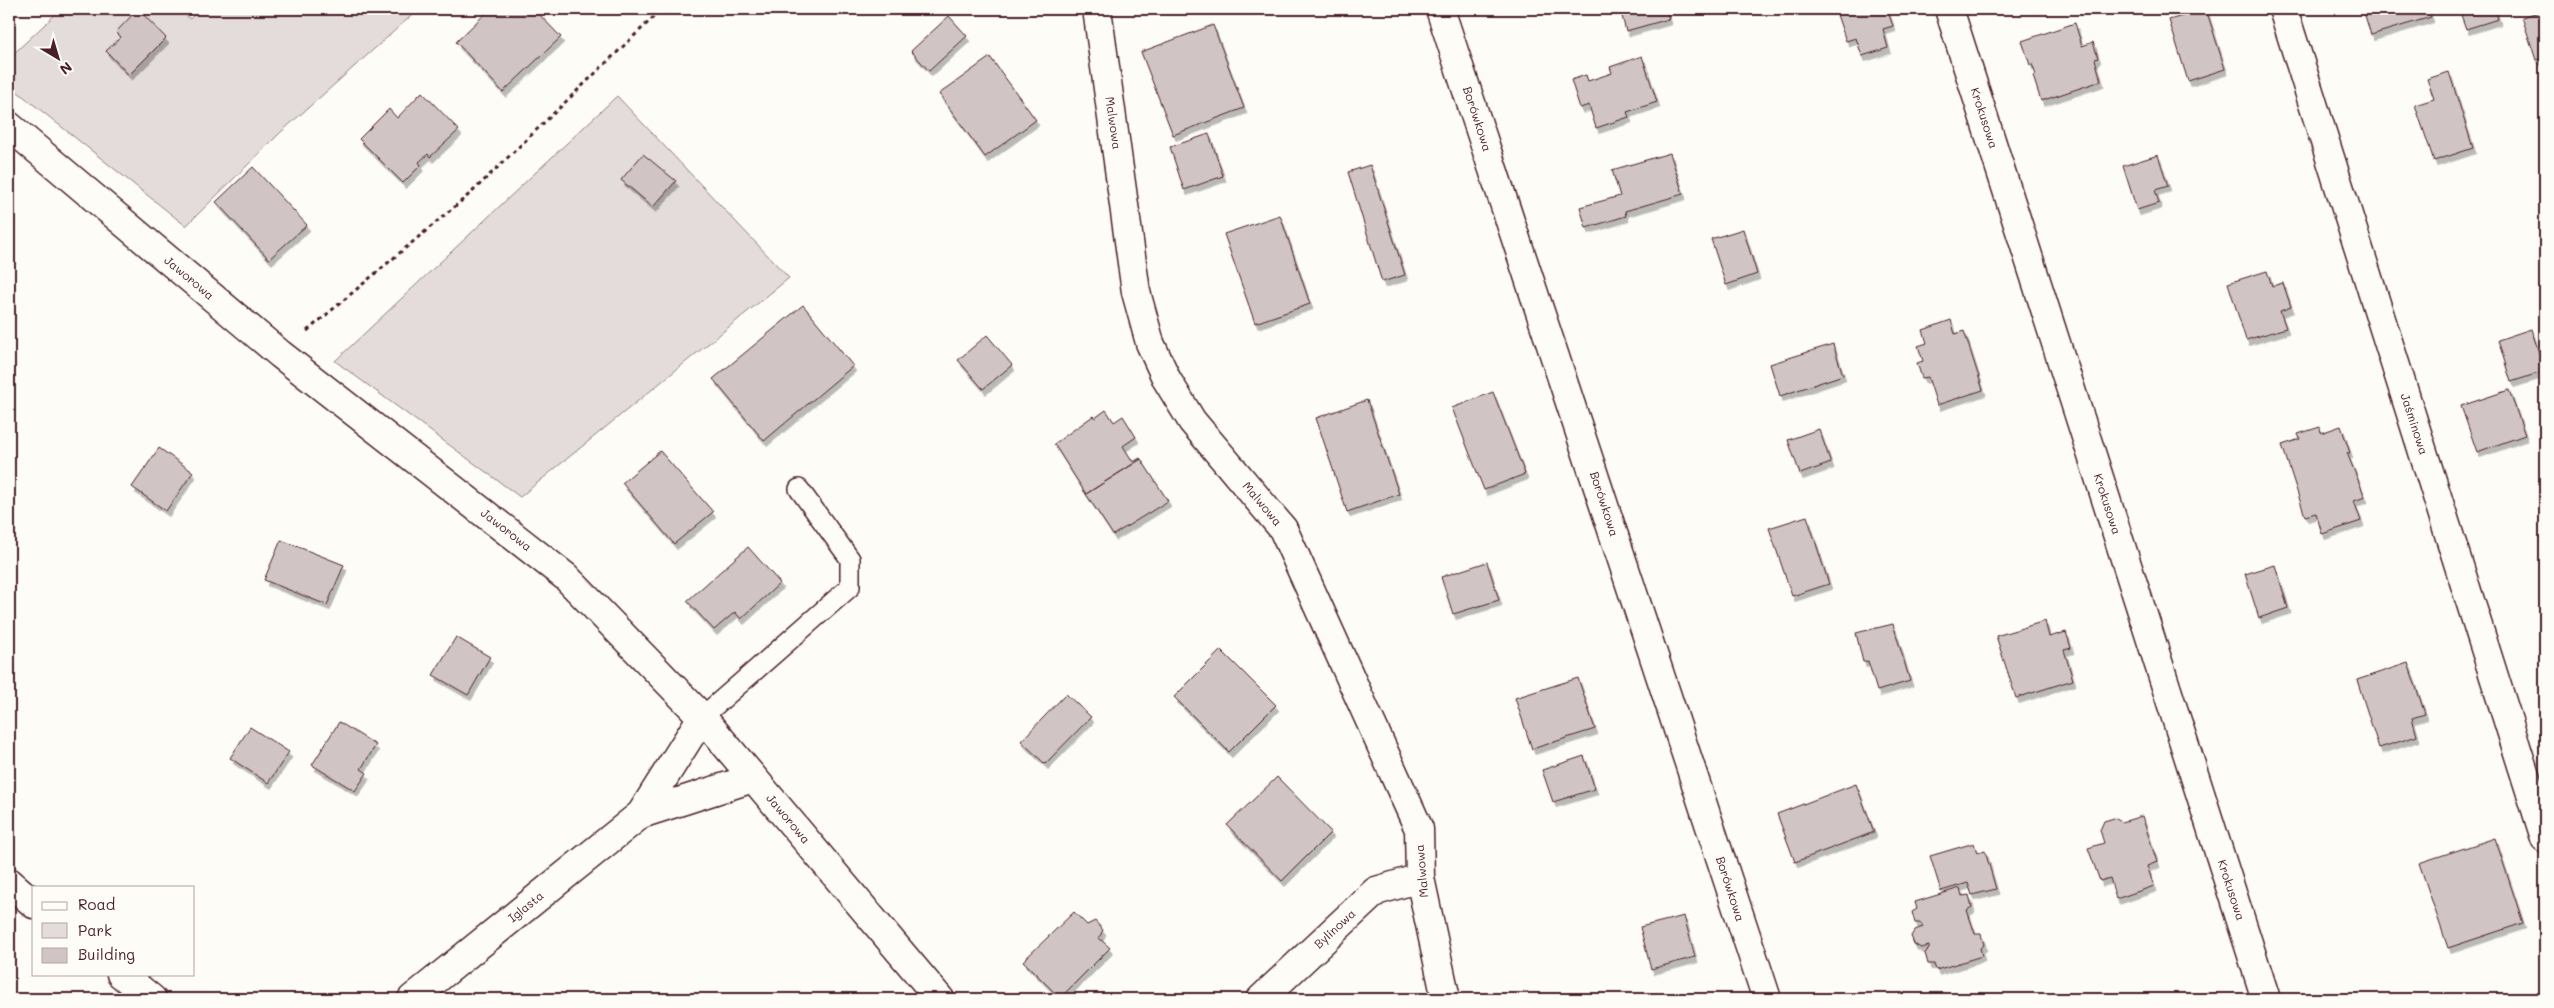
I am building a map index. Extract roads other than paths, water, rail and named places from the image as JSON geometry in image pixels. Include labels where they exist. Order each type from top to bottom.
[{"type":"street","name":"Malwowa","points":[[1097,9],[1136,292],[1150,342],[1167,380],[1192,421],[1283,529],[1419,830],[1420,878],[1446,999]]},
{"type":"street","name":"Borówkowa","points":[[1440,9],[1767,999]]},
{"type":"street","name":"Krokusowa","points":[[1949,9],[2266,999]]},
{"type":"street","name":"Jaśminowa","points":[[2283,9],[2545,838]]},
{"type":"street","name":"Jaworowa","points":[[9,126],[280,354],[566,576],[702,717],[940,999]]},
{"type":"street","name":"Iglasta","points":[[412,999],[641,814],[702,717]]},
{"type":"street","name":"Iglasta","points":[[641,814],[753,778]]},
{"type":"street","name":"Bylinowa","points":[[1261,999],[1376,891],[1420,878]]},
{"type":"street","points":[[9,882],[32,902]]},
{"type":"street","points":[[123,976],[152,999]]},
{"type":"lane","points":[[702,717],[850,587],[850,559],[800,489]]}]
